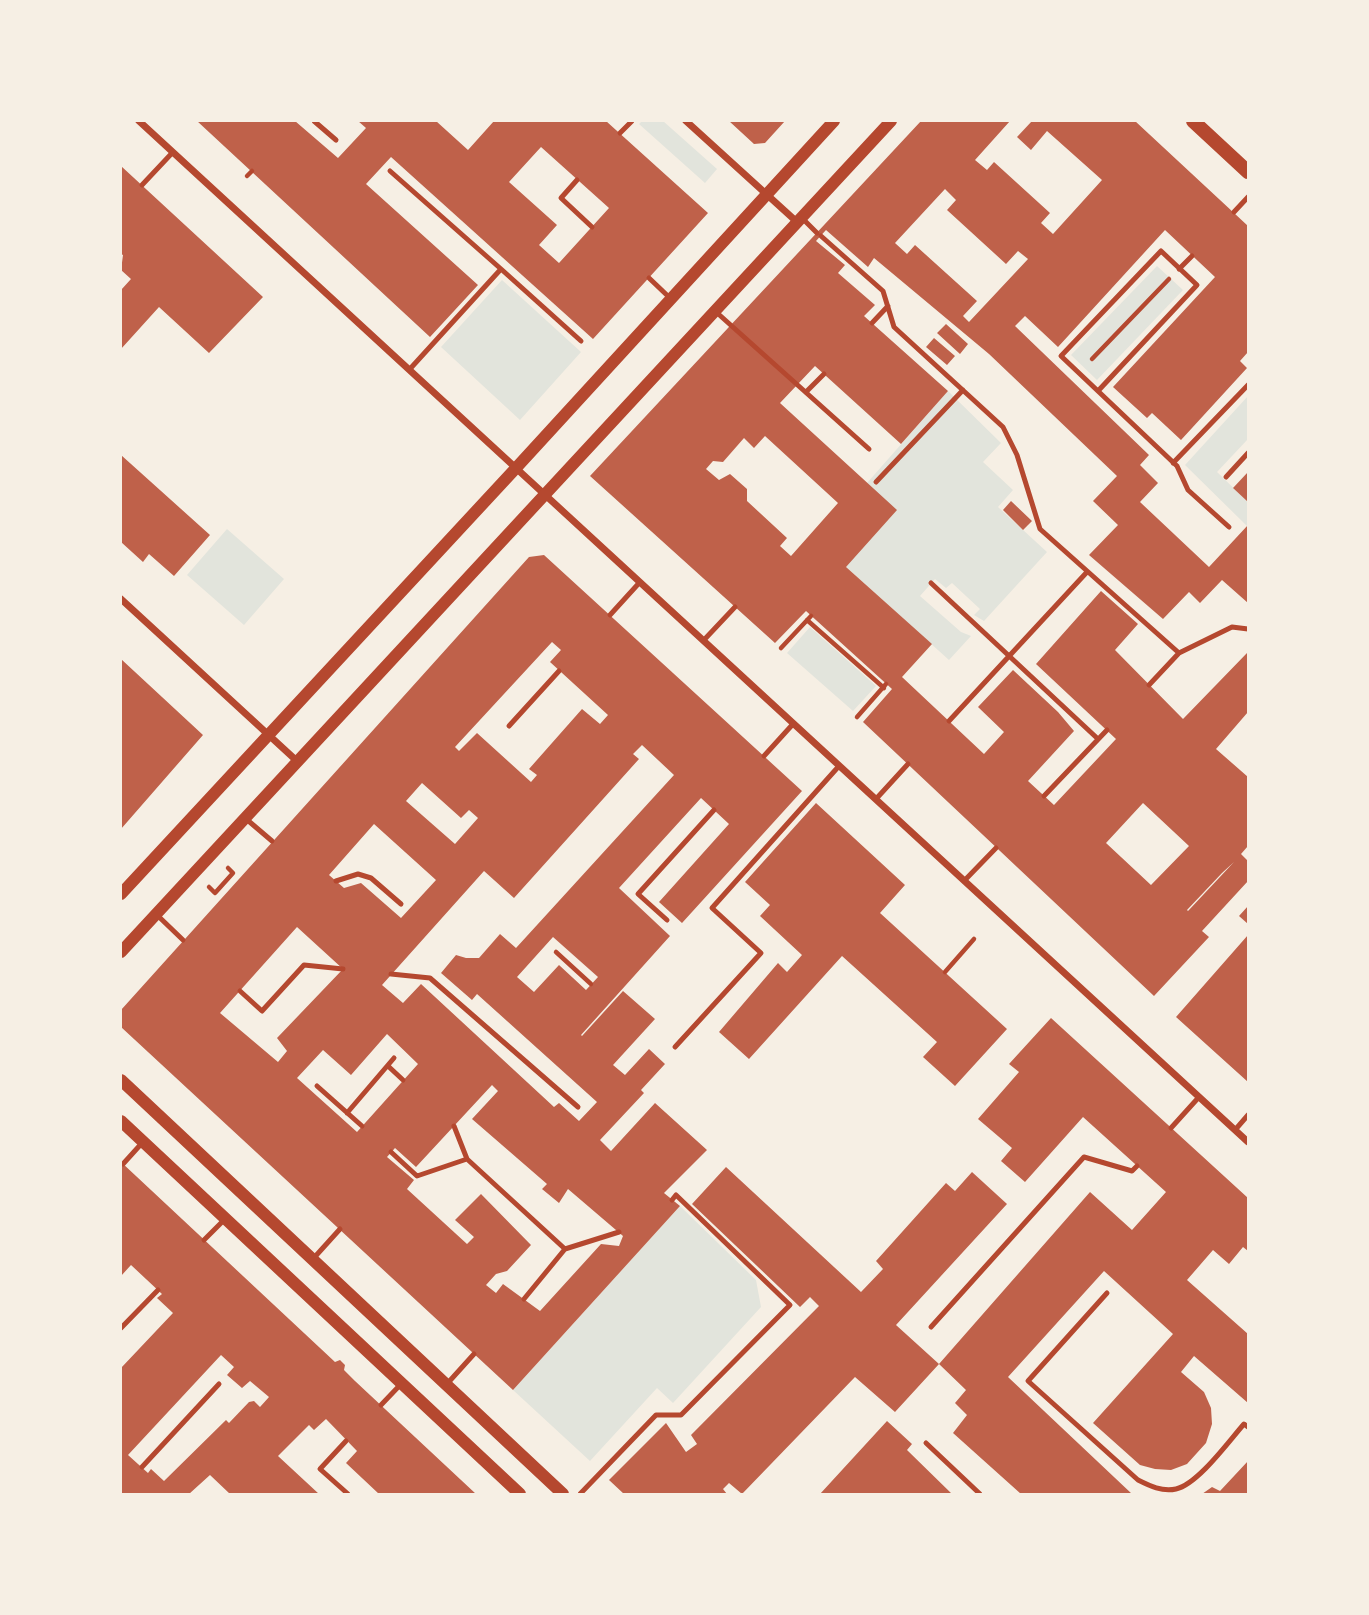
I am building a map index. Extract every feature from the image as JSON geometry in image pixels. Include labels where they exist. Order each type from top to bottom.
[{"type":"main road","points":[[1193,121],[1248,172]]},
{"type":"street","points":[[139,121],[1248,1142]]},
{"type":"street","points":[[687,121],[799,220]]},
{"type":"street","points":[[121,894],[834,121]]},
{"type":"street","points":[[121,952],[891,121]]},
{"type":"street","points":[[121,599],[298,762]]},
{"type":"street","points":[[121,1080],[563,1494]]},
{"type":"street","points":[[121,1121],[520,1494]]},
{"type":"lane","points":[[314,121],[336,140]]},
{"type":"lane","points":[[620,133],[632,121]]},
{"type":"lane","points":[[142,185],[173,152]]},
{"type":"lane","points":[[390,171],[581,341]]},
{"type":"lane","points":[[577,180],[561,198],[592,227]]},
{"type":"lane","points":[[1234,212],[1248,197]]},
{"type":"lane","points":[[799,220],[819,234],[883,291],[894,327],[1003,427],[1017,456],[1040,529],[1179,653]]},
{"type":"lane","points":[[1098,391],[1196,285],[1161,251],[1061,356],[1173,463],[1188,490],[1229,527]]},
{"type":"lane","points":[[1179,269],[1192,256]]},
{"type":"lane","points":[[409,370],[501,269]]},
{"type":"lane","points":[[649,278],[671,299]]},
{"type":"lane","points":[[872,323],[888,306]]},
{"type":"lane","points":[[715,311],[869,449]]},
{"type":"lane","points":[[806,392],[824,374]]},
{"type":"lane","points":[[1173,463],[1248,385]]},
{"type":"lane","points":[[876,482],[963,390]]},
{"type":"lane","points":[[1226,477],[1248,453]]},
{"type":"lane","points":[[948,721],[1087,572]]},
{"type":"lane","points":[[610,615],[640,582]]},
{"type":"lane","points":[[931,583],[1098,739]]},
{"type":"lane","points":[[704,641],[735,607]]},
{"type":"lane","points":[[1149,685],[1179,653],[1232,627],[1248,629]]},
{"type":"lane","points":[[509,726],[559,671]]},
{"type":"lane","points":[[764,756],[793,724]]},
{"type":"lane","points":[[1044,796],[1107,730]]},
{"type":"lane","points":[[876,799],[908,764]]},
{"type":"lane","points":[[675,1047],[761,953],[712,908],[839,766]]},
{"type":"lane","points":[[667,920],[638,894],[714,810]]},
{"type":"lane","points":[[245,818],[272,841]]},
{"type":"lane","points":[[964,881],[996,848]]},
{"type":"lane","points":[[336,881],[358,874],[371,878],[401,904]]},
{"type":"lane","points":[[156,914],[183,940]]},
{"type":"lane","points":[[240,991],[262,1011],[304,965],[343,969]]},
{"type":"lane","points":[[391,974],[429,978],[578,1107]]},
{"type":"lane","points":[[347,1113],[394,1058]]},
{"type":"lane","points":[[388,1066],[403,1080]]},
{"type":"lane","points":[[317,1086],[362,1126]]},
{"type":"lane","points":[[1171,1128],[1199,1097]]},
{"type":"lane","points":[[1235,1130],[1248,1115]]},
{"type":"lane","points":[[454,1126],[467,1159],[565,1249]]},
{"type":"lane","points":[[123,1164],[143,1142]]},
{"type":"lane","points":[[391,1152],[399,1164],[417,1176],[467,1159]]},
{"type":"lane","points":[[931,1327],[1084,1157],[1132,1171],[1137,1166]]},
{"type":"lane","points":[[580,1494],[656,1415],[681,1415],[790,1305],[676,1195],[672,1200]]},
{"type":"lane","points":[[204,1240],[225,1219]]},
{"type":"lane","points":[[312,1260],[340,1229]]},
{"type":"lane","points":[[524,1299],[565,1249],[619,1232]]},
{"type":"lane","points":[[121,1328],[158,1290]]},
{"type":"lane","points":[[1107,1293],[1028,1381],[1138,1480],[1157,1489],[1177,1489],[1194,1479],[1244,1424],[1248,1427]]},
{"type":"lane","points":[[446,1385],[474,1354]]},
{"type":"lane","points":[[381,1405],[402,1383]]},
{"type":"lane","points":[[142,1467],[219,1384]]},
{"type":"lane","points":[[346,1441],[320,1469],[348,1494]]},
{"type":"lane","points":[[926,1443],[980,1494]]},
{"type":"path","points":[[247,176],[252,171]]},
{"type":"path","points":[[1092,359],[1179,269]]},
{"type":"path","points":[[781,648],[809,618],[885,686],[858,717]]},
{"type":"path","points":[[208,887],[215,893],[233,873],[227,866]]},
{"type":"path","points":[[945,972],[975,939]]},
{"type":"path","points":[[556,951],[592,984]]},
{"type":"shaded area","points":[[642,121],[663,121],[717,169],[705,183],[639,124]]},
{"type":"shaded area","points":[[1157,266],[1183,290],[1097,380],[1071,355]]},
{"type":"shaded area","points":[[502,280],[581,352],[520,420],[441,347]]},
{"type":"shaded area","points":[[948,391],[1001,443],[983,462],[1013,490],[998,507],[1047,552],[984,621],[974,615],[980,609],[952,583],[946,588],[935,579],[920,596],[961,632],[971,636],[949,660],[846,567],[867,483]]},
{"type":"shaded area","points":[[1248,396],[1248,439],[1217,472],[1248,502],[1247,526],[1185,465]]},
{"type":"shaded area","points":[[227,529],[284,579],[244,625],[187,575]]},
{"type":"shaded area","points":[[810,627],[876,686],[853,711],[787,653]]},
{"type":"shaded area","points":[[680,1206],[756,1280],[761,1307],[673,1403],[657,1388],[590,1461],[513,1390]]},
{"type":"building","points":[[197,121],[295,121],[338,158],[366,128],[358,121],[436,121],[468,150],[494,121],[606,121],[708,213],[593,339],[391,157],[366,184],[478,285],[430,337]],"holes":[[[541,147],[609,208],[559,263],[539,245],[557,225],[509,182]]]},
{"type":"building","points":[[729,121],[785,121],[765,143],[754,144]]},
{"type":"building","points":[[921,121],[1010,121],[975,160],[987,170],[994,162],[1050,213],[1041,223],[1053,234],[1102,180],[1047,131],[1031,150],[1017,137],[1032,121],[1135,121],[1248,226],[1248,352],[1240,361],[1247,368],[1181,440],[1152,413],[1147,418],[1113,387],[1215,277],[1165,230],[1058,347],[1025,316],[1015,326],[1149,455],[1140,465],[1158,483],[1140,502],[1209,567],[1248,525],[1248,603],[1222,580],[1200,603],[1189,592],[1163,619],[1089,555],[1118,525],[1093,501],[1117,476],[989,354],[874,258],[868,267],[826,230],[816,241],[845,265],[838,273],[875,305],[864,316],[948,391],[901,444],[815,366],[780,403],[897,510],[846,567],[932,644],[902,677],[984,754],[1004,732],[978,707],[1013,670],[1058,712],[1074,731],[1028,781],[1054,805],[1116,739],[1036,664],[1101,591],[1138,624],[1115,650],[1183,719],[1247,653],[1248,712],[1216,749],[1248,777],[1248,846],[1241,854],[1248,861],[1248,881],[1202,931],[1209,937],[1154,996],[863,722],[892,689],[806,611],[775,643],[590,476]],"holes":[[[945,189],[956,200],[947,210],[1006,264],[1018,251],[1028,259],[969,322],[963,316],[977,301],[915,245],[907,254],[895,243]],[[765,436],[838,503],[791,556],[780,546],[787,538],[747,501],[747,489],[730,474],[719,480],[706,469],[713,461],[723,462],[744,438],[754,448]],[[1143,803],[1189,846],[1151,885],[1106,843]],[[1234,862],[1188,911],[1187,910]]]},
{"type":"building","points":[[121,166],[263,297],[209,353],[159,307],[121,349],[121,290],[131,279],[121,270]]},
{"type":"building","points":[[946,324],[968,344],[960,354],[937,333]]},
{"type":"building","points":[[934,338],[955,356],[947,365],[926,347]]},
{"type":"building","points":[[121,455],[210,535],[174,576],[149,554],[143,562],[121,542]]},
{"type":"building","points":[[1248,472],[1248,502],[1233,488]]},
{"type":"building","points":[[1011,501],[1032,521],[1023,530],[1003,510]]},
{"type":"building","points":[[544,555],[802,791],[682,923],[659,902],[729,824],[701,798],[619,888],[670,936],[581,1035],[623,991],[655,1019],[613,1065],[625,1075],[649,1049],[665,1064],[641,1090],[644,1093],[600,1140],[611,1151],[655,1103],[707,1150],[664,1193],[680,1206],[513,1390],[121,1027],[121,1010],[529,557]],"holes":[[[552,642],[561,650],[550,662],[608,715],[600,724],[582,709],[529,769],[537,775],[531,782],[477,733],[459,751],[455,747]],[[642,745],[674,775],[516,948],[500,934],[479,958],[456,955],[441,973],[472,1000],[477,994],[597,1102],[579,1121],[559,1103],[554,1107],[421,984],[403,1003],[382,985],[484,871],[514,898],[639,759],[633,754]],[[422,783],[461,818],[469,810],[478,818],[455,844],[406,801]],[[374,824],[436,880],[401,918],[361,883],[344,888],[329,875]],[[297,927],[343,969],[277,1038],[287,1051],[278,1062],[220,1013]],[[553,937],[598,977],[586,990],[559,965],[534,992],[517,977]],[[387,1034],[418,1064],[357,1132],[297,1078],[323,1050],[351,1075]],[[492,1085],[498,1091],[472,1119],[547,1184],[542,1189],[559,1203],[568,1189],[623,1236],[619,1246],[601,1244],[540,1311],[503,1284],[496,1293],[486,1285],[496,1274],[507,1271],[531,1245],[481,1194],[455,1220],[474,1237],[467,1244],[407,1189],[414,1180],[387,1157],[395,1148],[416,1167]]]},
{"type":"building","points":[[121,659],[203,735],[121,829]]},
{"type":"building","points":[[816,803],[905,885],[880,913],[1007,1029],[955,1086],[923,1057],[937,1042],[842,956],[749,1059],[719,1032],[778,963],[787,972],[802,955],[760,916],[770,905],[745,882]]},
{"type":"building","points":[[1248,906],[1248,924],[1239,916]]},
{"type":"building","points":[[1248,935],[1248,1082],[1176,1017]]},
{"type":"building","points":[[1051,1018],[1248,1198],[1248,1251],[1243,1247],[1229,1264],[1213,1250],[1187,1280],[1248,1334],[1248,1403],[1194,1356],[1181,1372],[1204,1392],[1211,1408],[1212,1424],[1206,1443],[1187,1464],[1171,1470],[1140,1465],[1093,1423],[1173,1334],[1104,1271],[1008,1377],[1132,1494],[1021,1494],[953,1433],[967,1415],[955,1403],[966,1390],[939,1364],[1090,1192],[1132,1230],[1166,1192],[1083,1117],[1025,1182],[1001,1161],[1012,1148],[978,1119],[1019,1072],[1009,1064]]},
{"type":"building","points":[[121,1162],[335,1362],[340,1360],[345,1365],[344,1370],[355,1381],[476,1494],[379,1494],[346,1463],[357,1451],[326,1419],[314,1430],[309,1425],[278,1456],[319,1494],[230,1494],[210,1475],[189,1494],[121,1494],[121,1368],[173,1313],[157,1298],[162,1294],[131,1265],[121,1276]],"holes":[[[221,1355],[234,1367],[227,1375],[242,1388],[250,1381],[269,1397],[260,1407],[254,1401],[249,1402],[229,1423],[226,1420],[164,1481],[151,1469],[148,1473],[128,1455]]]},
{"type":"building","points":[[726,1167],[861,1292],[883,1269],[876,1261],[946,1183],[955,1191],[972,1172],[1007,1204],[896,1325],[939,1364],[895,1412],[855,1377],[742,1494],[729,1483],[723,1489],[727,1494],[624,1494],[609,1480],[666,1423],[686,1452],[697,1444],[691,1435],[819,1306],[810,1297],[800,1307],[692,1204]]},
{"type":"building","points":[[887,1421],[912,1444],[907,1450],[952,1494],[820,1494]]},
{"type":"building","points":[[1248,1461],[1248,1494],[1202,1494],[1212,1487],[1220,1491]]}]
